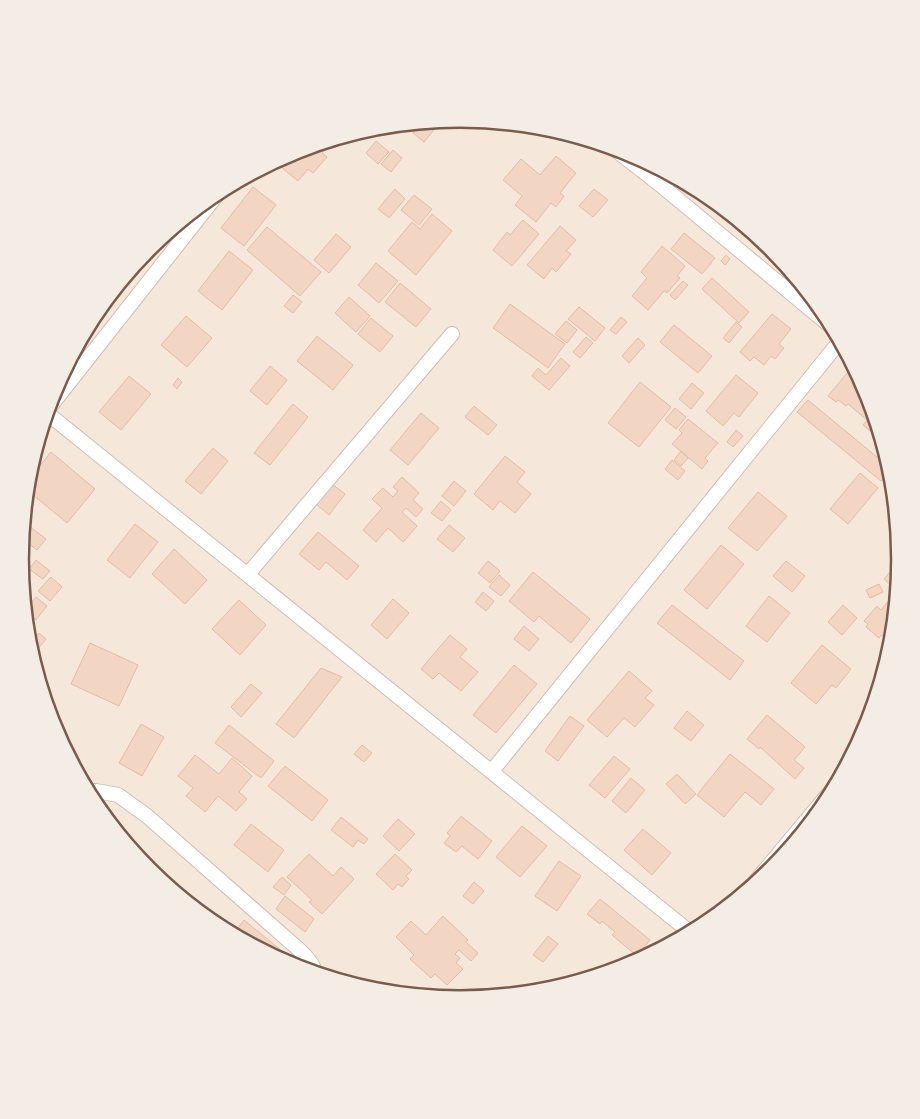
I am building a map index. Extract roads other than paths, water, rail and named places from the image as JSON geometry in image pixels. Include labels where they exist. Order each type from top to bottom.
[{"type":"street","points":[[636,166],[812,311]]},
{"type":"street","points":[[663,187],[667,182]]},
{"type":"street","points":[[66,386],[202,213]]},
{"type":"street","points":[[248,574],[452,334]]},
{"type":"street","points":[[492,771],[835,347]]},
{"type":"street","points":[[53,417],[684,928]]},
{"type":"street","points":[[96,791],[118,795],[147,816],[306,956],[312,964]]}]
